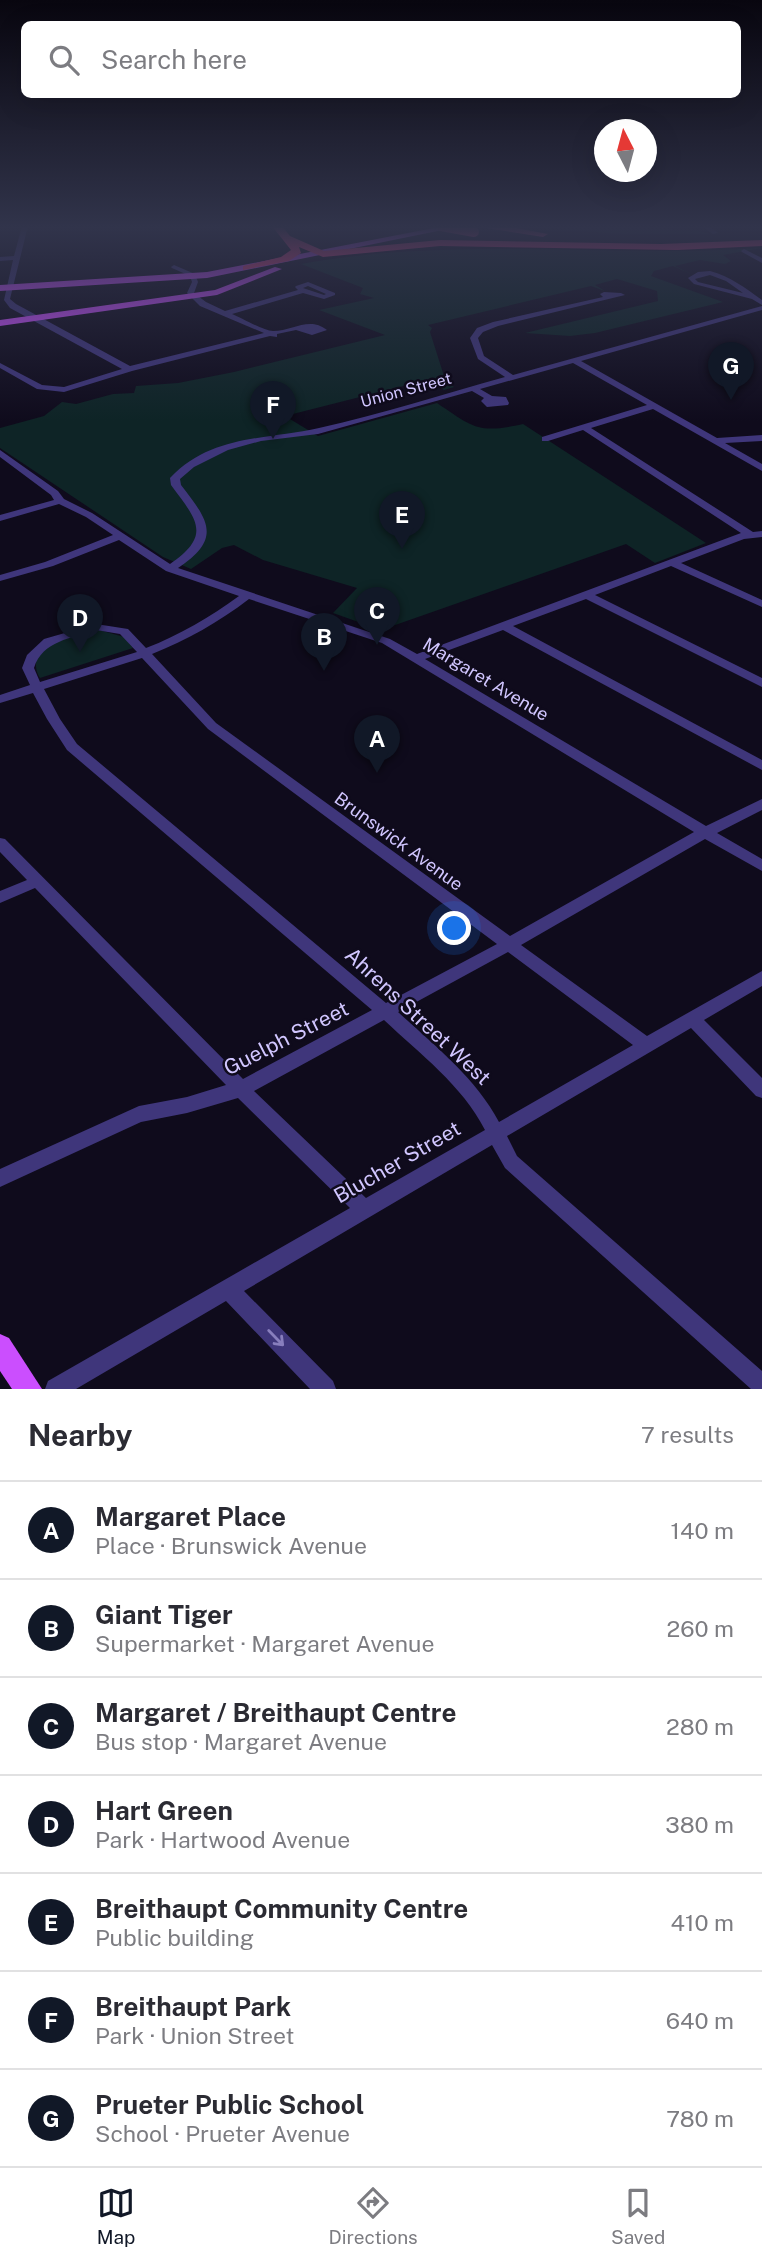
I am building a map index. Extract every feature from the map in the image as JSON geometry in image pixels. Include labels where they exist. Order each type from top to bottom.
[{"type":"main road","points":[[0,323],[194,297],[221,291]]},
{"type":"main road","points":[[0,1347],[28,1389]]},
{"type":"street","points":[[5,291],[6,299],[32,317],[129,369]]},
{"type":"street","points":[[190,291],[194,297],[274,335]]},
{"type":"street","points":[[227,313],[303,291]]},
{"type":"street","points":[[727,291],[752,297]]},
{"type":"street","points":[[742,291],[762,303]]},
{"type":"street","points":[[511,377],[481,357],[474,338],[480,330],[606,297]]},
{"type":"street","name":"Union Street","points":[[170,569],[195,552],[203,541],[202,524],[176,485],[176,478],[184,470],[251,438],[318,431],[762,308]]},
{"type":"street","points":[[0,365],[40,387],[56,391],[129,369],[299,329]]},
{"type":"street","points":[[574,360],[762,468]]},
{"type":"street","points":[[473,388],[489,398]]},
{"type":"street","points":[[545,439],[653,406]]},
{"type":"street","points":[[584,427],[756,534]]},
{"type":"street","points":[[715,441],[762,438]]},
{"type":"street","points":[[3,457],[55,493],[60,500],[170,569]]},
{"type":"street","points":[[0,518],[60,500]]},
{"type":"street","points":[[415,659],[756,534]]},
{"type":"street","points":[[0,578],[49,564],[120,536]]},
{"type":"street","points":[[673,563],[762,604]]},
{"type":"street","name":"Margaret Avenue","points":[[170,569],[373,636],[762,866]]},
{"type":"street","points":[[0,699],[181,638],[218,618],[247,595]]},
{"type":"street","points":[[587,595],[762,683]]},
{"type":"street","points":[[504,626],[762,766]]},
{"type":"street","name":"Brunswick Avenue","points":[[36,687],[27,668],[31,658],[48,641],[96,627],[124,631],[212,726],[646,1045]]},
{"type":"street","name":"Ahrens Street West","points":[[36,687],[72,747],[386,1012],[457,1077],[482,1107],[511,1162],[762,1385]]},
{"type":"street","name":"Guelph Street","points":[[0,1178],[139,1114],[187,1105],[241,1089],[509,945],[704,833],[762,804]]},
{"type":"street","points":[[0,843],[241,1089],[363,1208]]},
{"type":"street","points":[[0,897],[38,881]]},
{"type":"street","name":"Blucher Street","points":[[56,1389],[762,978]]},
{"type":"street","points":[[693,1019],[762,1090]]},
{"type":"street","points":[[228,1289],[325,1389]]},
{"type":"green space","points":[[362,291],[571,291],[428,325],[432,328],[430,332],[444,376],[442,377],[454,387],[444,390],[427,380],[285,416],[318,436],[437,403],[477,427],[496,428],[523,424],[706,543],[655,563],[626,544],[381,630],[333,613],[357,588],[263,560],[234,545],[222,548],[191,569],[163,557],[0,448],[0,428],[44,416],[62,402],[76,404],[113,394],[134,393],[136,386],[178,383],[234,372],[385,335],[319,310],[374,298],[360,294]]},
{"type":"green space","points":[[657,291],[692,291],[723,302],[595,333],[570,336],[525,333],[658,301]]},
{"type":"green space","points":[[99,630],[124,637],[133,648],[40,678],[36,666],[44,649],[65,639]]},
{"type":"place","name":"Prueter Public School","points":[[731,400]]},
{"type":"place","name":"Breithaupt Park","points":[[273,439]]},
{"type":"place","name":"Breithaupt Community Centre","points":[[402,549]]},
{"type":"place","name":"Margaret / Breithaupt Centre","points":[[377,645]]},
{"type":"place","name":"Hart Green","points":[[80,652]]},
{"type":"place","name":"Giant Tiger","points":[[324,671]]},
{"type":"place","name":"Margaret Place","points":[[377,773]]}]
